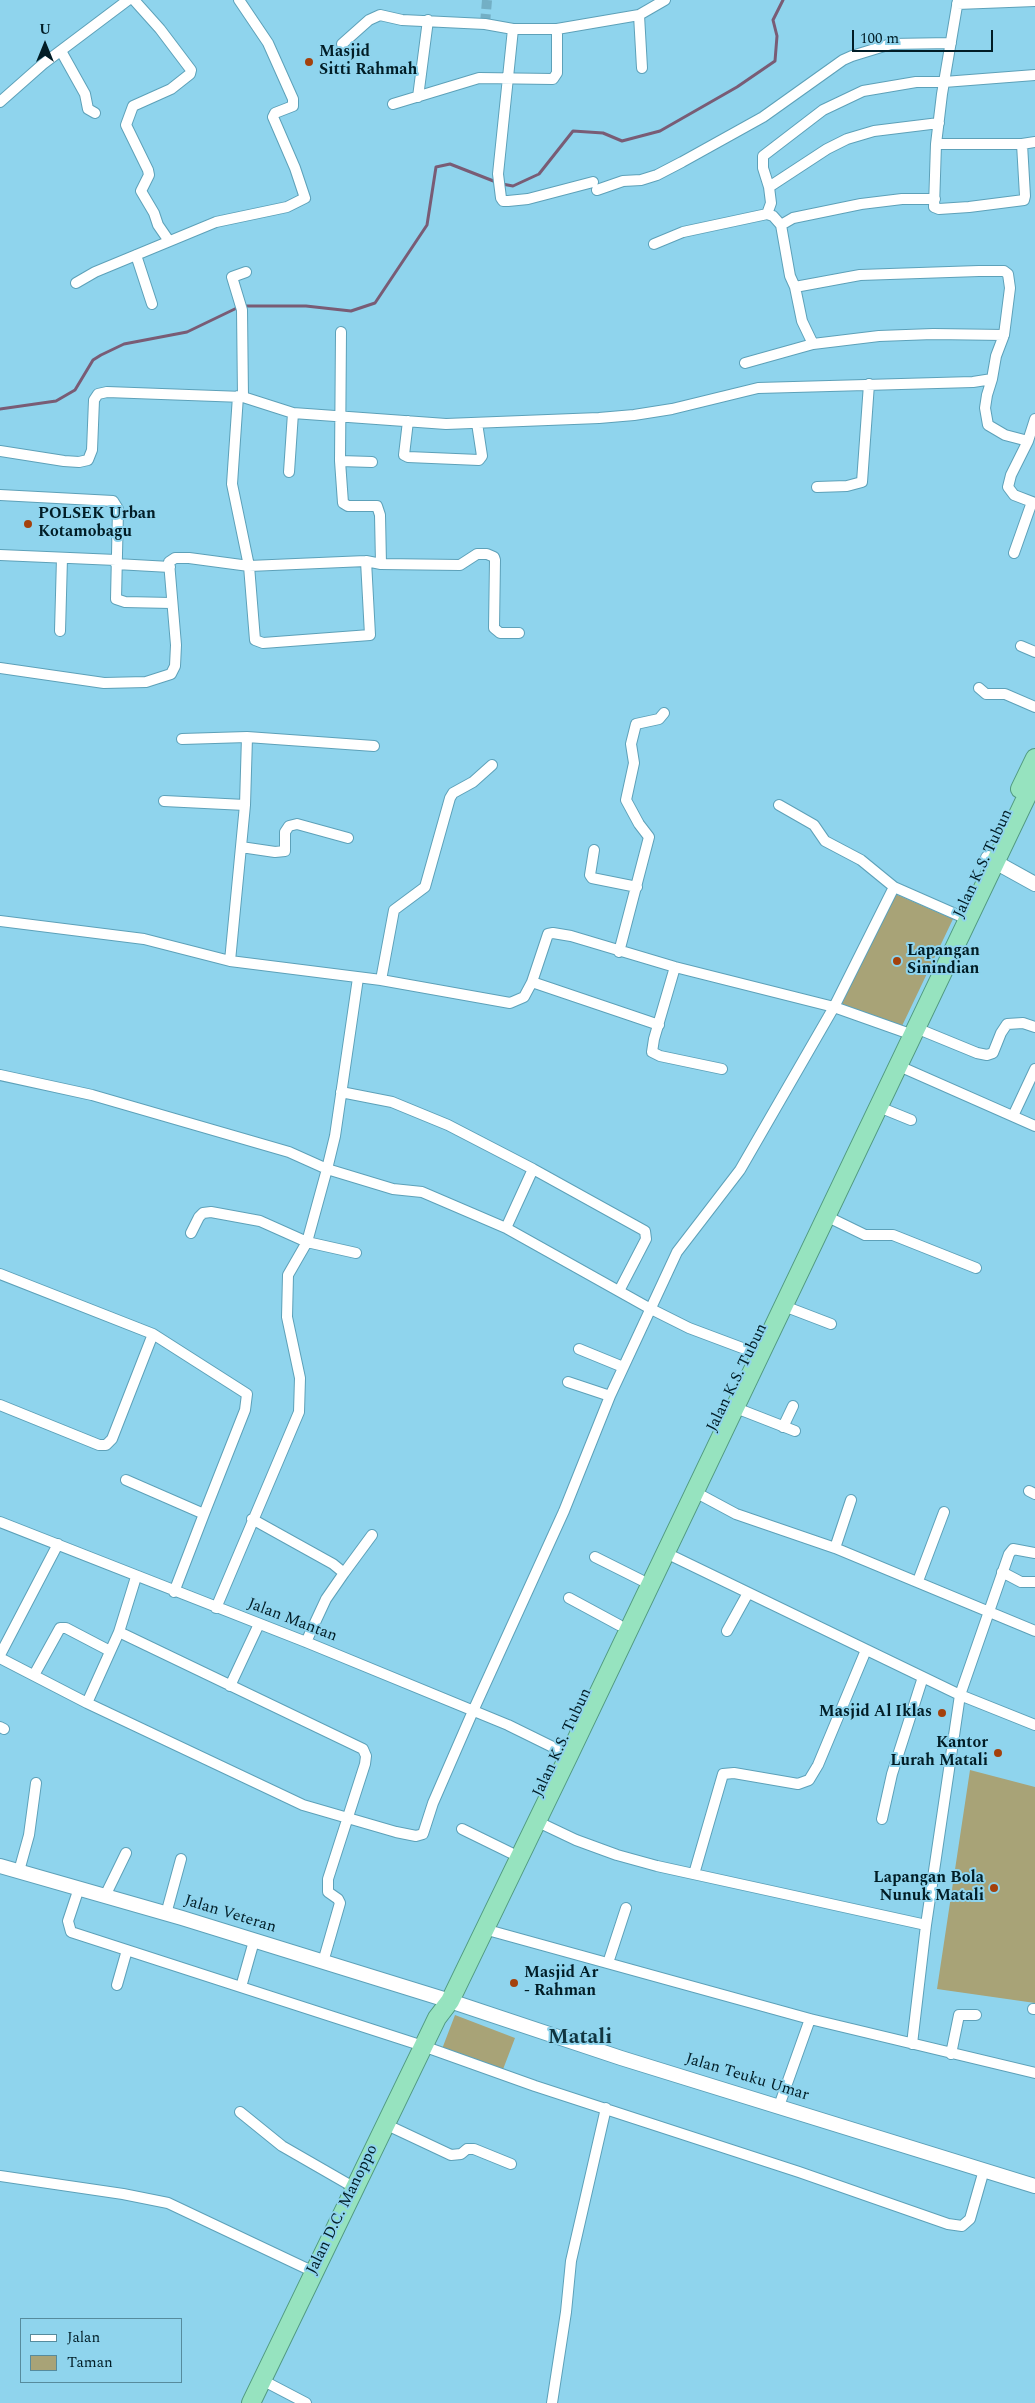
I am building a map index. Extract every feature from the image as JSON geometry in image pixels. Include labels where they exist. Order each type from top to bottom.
[{"type":"highway","name":"Jalan K.S. Tubun","points":[[446,1999],[484,1929],[536,1821],[640,1580],[756,1353],[911,1031],[992,860],[1035,758]]},
{"type":"highway","name":"Jalan K.S. Tubun","points":[[446,1999],[511,1852],[565,1753],[666,1553],[736,1408],[756,1353],[784,1306],[879,1107],[960,916],[1035,779]]},
{"type":"highway","name":"Jalan D.C. Manoppo","points":[[251,2403],[446,1999]]},
{"type":"street","points":[[0,102],[61,51],[128,0]]},
{"type":"street","points":[[134,0],[191,70],[190,74],[171,89],[133,106],[126,125],[148,170],[148,175],[141,191],[154,213],[158,225],[169,241]]},
{"type":"street","points":[[76,283],[95,272],[216,222],[287,207],[305,198],[295,168],[273,117],[275,113],[294,106],[293,103],[268,43],[239,0]]},
{"type":"street","points":[[342,44],[369,20],[380,16],[402,20],[485,24],[513,28],[557,29],[640,15],[665,0]]},
{"type":"street","points":[[1022,144],[1024,200],[939,209],[934,207],[936,144],[957,2],[1035,1]]},
{"type":"street","points":[[640,15],[642,68]]},
{"type":"street","points":[[418,97],[428,20]]},
{"type":"street","points":[[513,28],[498,174],[501,198],[503,201],[508,202],[556,192],[641,180],[657,175],[763,117],[843,60],[890,44],[951,43]]},
{"type":"street","points":[[393,104],[480,78],[553,79],[557,73],[557,29]]},
{"type":"street","points":[[61,51],[85,94],[88,109],[95,113]]},
{"type":"street","points":[[768,214],[771,203],[769,186],[763,168],[763,156],[823,110],[863,91],[916,82],[944,82],[1035,75]]},
{"type":"street","points":[[769,186],[827,149],[847,139],[874,131],[939,123]]},
{"type":"street","points":[[936,144],[1022,144],[1035,142]]},
{"type":"street","points":[[781,225],[793,218],[861,204],[902,198],[934,199]]},
{"type":"street","points":[[654,244],[683,232],[768,214],[774,216],[781,225],[790,276],[795,287],[802,321],[813,344]]},
{"type":"street","points":[[136,255],[152,304]]},
{"type":"street","points":[[795,287],[860,276],[1004,271],[1009,278],[1010,288],[1004,335],[996,356],[986,402],[988,425],[1006,435],[1028,441]]},
{"type":"street","points":[[246,272],[232,277],[241,305],[240,397],[232,484],[249,566],[255,640],[263,643],[370,635],[366,562]]},
{"type":"street","points":[[341,332],[340,461],[343,503],[348,506],[373,506],[379,510],[381,564]]},
{"type":"street","points":[[745,363],[813,344],[879,336],[933,334],[1004,335]]},
{"type":"street","points":[[0,451],[79,462],[88,460],[92,450],[94,400],[101,393],[141,392],[240,397],[293,413],[446,424],[599,418],[634,414],[672,409],[758,388],[973,382],[992,379]]},
{"type":"street","points":[[817,487],[847,486],[862,482],[869,384]]},
{"type":"street","points":[[289,472],[293,413]]},
{"type":"street","points":[[1014,553],[1034,503],[1014,495],[1008,486],[1011,475],[1028,441],[1035,419]]},
{"type":"street","points":[[408,421],[404,455],[408,457],[478,460],[482,456],[477,423]]},
{"type":"street","points":[[340,461],[372,462]]},
{"type":"street","points":[[0,495],[113,501],[118,509],[116,562],[116,595],[118,600],[171,603]]},
{"type":"street","points":[[0,668],[93,683],[146,682],[171,674],[175,666],[176,646],[171,603],[171,559],[189,558],[249,566],[366,562],[381,564],[460,565],[477,554],[492,555],[495,560],[494,628],[500,633],[519,633]]},
{"type":"street","points":[[0,555],[170,567]]},
{"type":"street","points":[[60,630],[62,558]]},
{"type":"street","points":[[1021,646],[1035,652]]},
{"type":"street","points":[[978,688],[986,694],[1005,694],[1035,706]]},
{"type":"street","points":[[619,952],[649,837],[638,824],[626,800],[634,763],[631,744],[636,724],[659,719],[664,713]]},
{"type":"street","points":[[182,739],[247,737],[374,746]]},
{"type":"street","points":[[230,961],[245,805],[247,737]]},
{"type":"street","points":[[381,980],[394,910],[425,887],[452,793],[473,782],[492,765]]},
{"type":"street","points":[[164,801],[245,805]]},
{"type":"street","points":[[779,805],[814,825],[825,841],[861,860],[894,887],[960,916]]},
{"type":"street","points":[[241,848],[275,852],[285,851],[285,832],[289,826],[297,824],[348,838]]},
{"type":"street","points":[[594,850],[590,875],[592,878],[637,887]]},
{"type":"street","points":[[992,860],[1035,884]]},
{"type":"street","points":[[58,1544],[0,1656],[88,1703],[289,1800],[346,1819],[416,1836],[423,1834],[433,1803],[564,1511],[610,1396],[677,1252],[740,1170],[834,1007],[894,887]]},
{"type":"street","points":[[0,922],[144,939],[230,961],[381,980],[510,1003],[524,997],[532,982],[548,934],[553,932],[675,967],[834,1007],[987,1055],[993,1053],[1007,1024],[1023,1023],[1035,1027]]},
{"type":"street","points":[[675,967],[652,1052],[660,1056],[722,1069]]},
{"type":"street","points":[[216,1608],[301,1404],[298,1363],[288,1326],[288,1275],[307,1242],[327,1169],[358,978]]},
{"type":"street","points":[[532,982],[658,1025]]},
{"type":"street","points":[[898,1066],[1035,1126]]},
{"type":"street","points":[[1013,1116],[1035,1069]]},
{"type":"street","points":[[0,1075],[92,1095],[289,1152],[327,1169],[393,1189],[422,1192],[506,1228],[689,1328],[756,1353]]},
{"type":"street","points":[[341,1092],[407,1107],[448,1125],[533,1169],[646,1232],[646,1239],[619,1291]]},
{"type":"street","points":[[879,1107],[911,1120]]},
{"type":"street","points":[[506,1228],[533,1169]]},
{"type":"street","points":[[191,1233],[199,1217],[206,1212],[260,1221],[307,1242],[356,1253]]},
{"type":"street","points":[[826,1216],[864,1235],[893,1235],[976,1268]]},
{"type":"street","points":[[0,1274],[153,1334],[247,1394],[245,1410],[174,1592]]},
{"type":"street","points":[[784,1306],[831,1324]]},
{"type":"street","points":[[0,1405],[99,1445],[106,1445],[112,1439],[153,1334]]},
{"type":"street","points":[[578,1348],[623,1367]]},
{"type":"street","points":[[568,1382],[610,1396]]},
{"type":"street","points":[[783,1427],[793,1406]]},
{"type":"street","points":[[736,1408],[795,1431]]},
{"type":"street","points":[[126,1480],[204,1514]]},
{"type":"street","points":[[695,1492],[736,1514],[835,1548],[1035,1631]]},
{"type":"street","points":[[835,1548],[851,1500]]},
{"type":"street","points":[[918,1581],[944,1512]]},
{"type":"street","points":[[252,1519],[333,1564],[344,1573]]},
{"type":"street","name":"Jalan Mantan","points":[[0,1522],[174,1592],[306,1642],[473,1711],[565,1753]]},
{"type":"street","points":[[306,1642],[326,1599],[372,1534]]},
{"type":"street","points":[[912,2044],[926,1925],[960,1695],[1009,1554],[1013,1549],[1035,1553]]},
{"type":"street","points":[[666,1553],[960,1695],[1035,1725]]},
{"type":"street","points":[[595,1557],[640,1580]]},
{"type":"street","points":[[1002,1572],[1021,1582],[1035,1582]]},
{"type":"street","points":[[88,1703],[119,1632],[136,1577]]},
{"type":"street","points":[[727,1631],[748,1593]]},
{"type":"street","points":[[569,1598],[619,1626]]},
{"type":"street","points":[[230,1686],[258,1624]]},
{"type":"street","points":[[34,1675],[60,1628],[66,1628],[110,1652]]},
{"type":"street","points":[[119,1632],[364,1750],[366,1756],[365,1764],[346,1819],[327,1886],[328,1892],[338,1899],[340,1903],[323,1962]]},
{"type":"street","points":[[694,1874],[723,1774],[734,1773],[798,1784],[809,1780],[818,1765],[866,1650]]},
{"type":"street","points":[[882,1819],[894,1765],[923,1677]]},
{"type":"street","points":[[19,1871],[29,1835],[36,1783]]},
{"type":"street","points":[[536,1821],[576,1840],[617,1855],[694,1874],[926,1925]]},
{"type":"street","points":[[462,1829],[511,1852]]},
{"type":"street","points":[[105,1896],[126,1854]]},
{"type":"street","points":[[166,1914],[181,1859]]},
{"type":"street","name":"Jalan Veteran","points":[[0,1866],[446,1999]]},
{"type":"street","points":[[78,1888],[68,1921],[69,1930],[423,2046],[536,2086],[956,2226],[966,2224],[970,2219],[984,2170]]},
{"type":"street","points":[[608,1963],[626,1908]]},
{"type":"street","points":[[484,1929],[810,2019],[1035,2073]]},
{"type":"street","points":[[240,1987],[254,1941]]},
{"type":"street","points":[[117,1985],[127,1950]]},
{"type":"street","name":"Jalan Teuku Umar","points":[[446,1999],[621,2058],[1035,2186]]},
{"type":"street","points":[[952,2054],[959,2015],[976,2015]]},
{"type":"street","points":[[779,2106],[810,2019]]},
{"type":"street","points":[[552,2403],[566,2312],[567,2290],[580,2216],[606,2108]]},
{"type":"street","points":[[240,2112],[282,2146],[360,2176]]},
{"type":"street","points":[[385,2124],[451,2155],[461,2154],[467,2149],[474,2149],[511,2164]]},
{"type":"street","points":[[0,2176],[123,2194],[168,2203],[314,2272]]},
{"type":"street","points":[[262,2380],[306,2403]]},
{"type":"green space","name":"Lapangan Sinindian","points":[[893,893],[953,919],[902,1026],[842,1004]]},
{"type":"green space","name":"Lapangan Bola Nunuk Matali","points":[[970,1770],[1035,1787],[1035,2003],[937,1989]]},
{"type":"green space","points":[[455,2015],[515,2038],[502,2072],[442,2049]]},
{"type":"waterway","points":[[502,184],[513,186],[539,174],[573,131],[603,133],[622,141],[660,131],[737,87],[775,61],[777,36],[773,20],[783,0]]},
{"type":"waterway","points":[[0,409],[56,401],[75,390],[93,360],[101,355],[124,344],[187,332],[241,306],[306,306],[351,311],[375,303],[427,225],[436,167],[450,164],[496,182]]},
{"type":"tunnel","points":[[485,24],[487,0]]},
{"type":"place","name":"Masjid Sitti Rahmah","points":[[309,62]]},
{"type":"place","name":"POLSEK Urban Kotamobagu","points":[[28,524]]},
{"type":"place","name":"Lapangan Sinindian","points":[[897,961]]},
{"type":"place","name":"Masjid Al Iklas","points":[[942,1713]]},
{"type":"place","name":"Kantor Lurah Matali","points":[[998,1753]]},
{"type":"place","name":"Lapangan Bola Nunuk Matali","points":[[994,1888]]},
{"type":"place","name":"Masjid Ar - Rahman","points":[[514,1983]]},
{"type":"district","name":"Matali","points":[[580,2039]]}]
